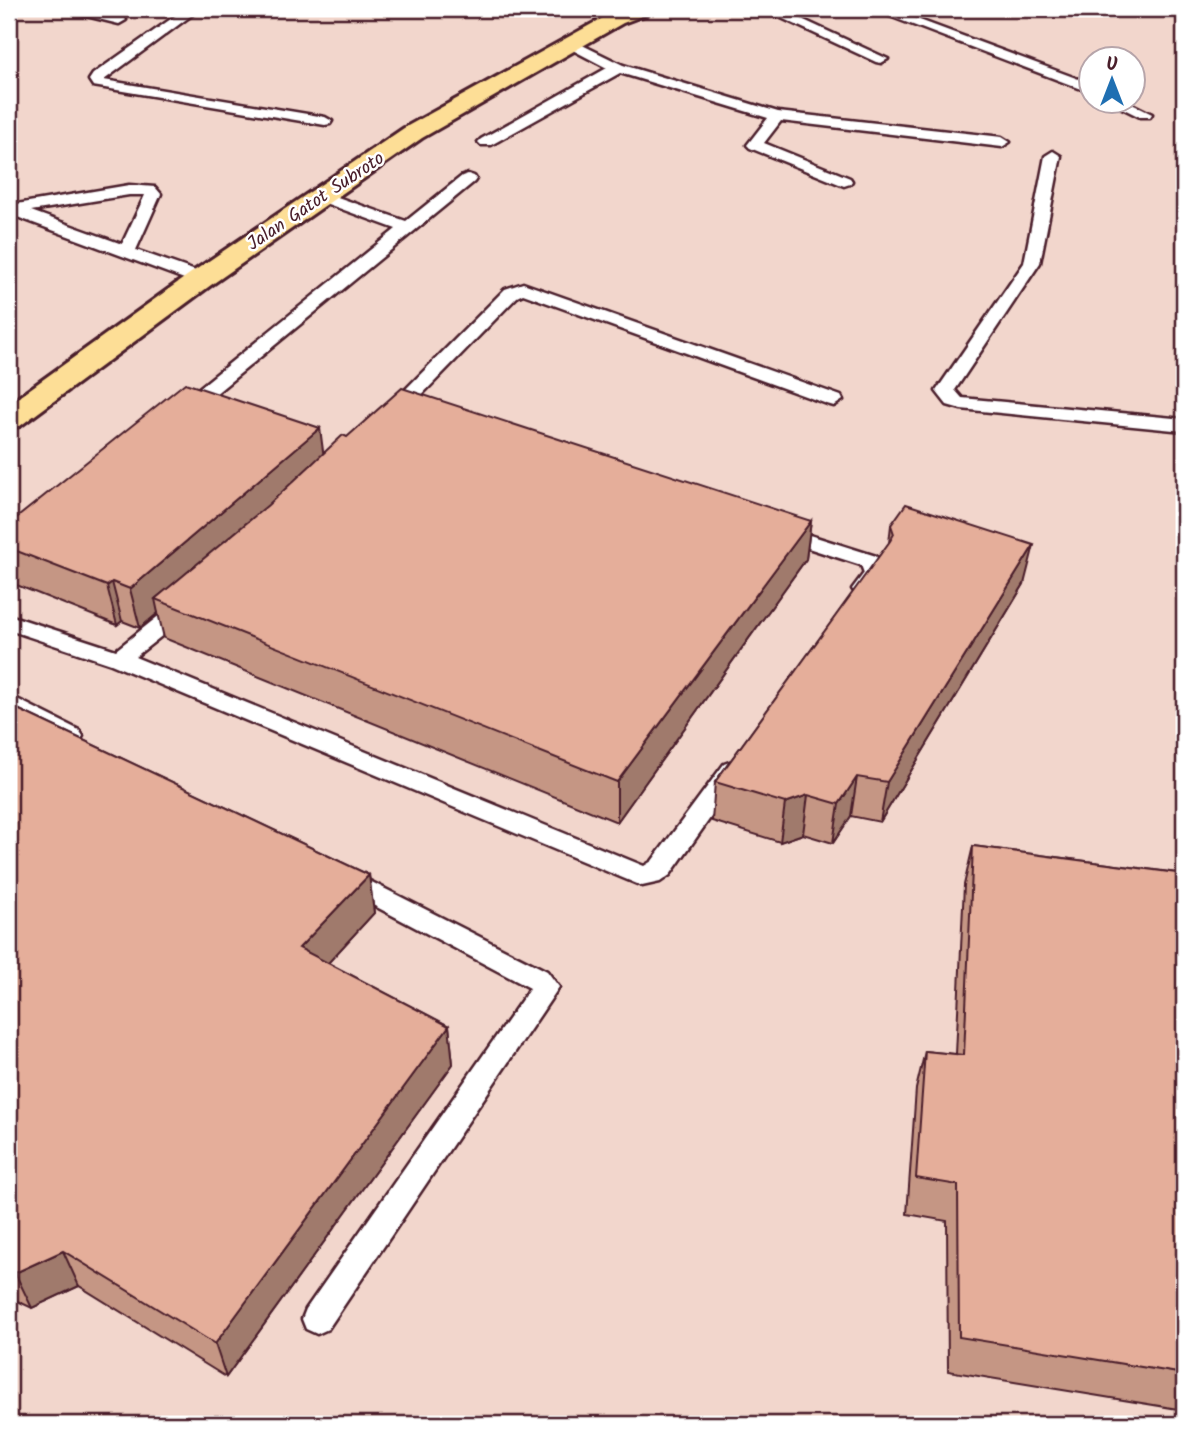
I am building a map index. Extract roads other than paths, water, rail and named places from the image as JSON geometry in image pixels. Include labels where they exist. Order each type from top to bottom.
[{"type":"highway","name":"Jalan Gatot Subroto","points":[[9,419],[201,279],[413,133],[615,18],[639,9]]},
{"type":"lane","points":[[75,9],[119,20]]},
{"type":"lane","points":[[193,9],[98,77],[98,83],[325,121]]},
{"type":"lane","points":[[769,9],[881,59]]},
{"type":"lane","points":[[878,9],[1078,84]]},
{"type":"lane","points":[[570,43],[618,68],[777,116],[1002,142]]},
{"type":"lane","points":[[486,142],[618,68]]},
{"type":"lane","points":[[777,116],[755,145],[844,181]]},
{"type":"lane","points":[[1053,156],[1032,263],[945,391],[954,401],[961,403],[1184,425]]},
{"type":"lane","points":[[210,416],[179,413],[468,179]]},
{"type":"lane","points":[[10,210],[129,190],[149,190],[153,194],[126,253]]},
{"type":"lane","points":[[327,192],[416,223]]},
{"type":"lane","points":[[10,210],[201,279]]},
{"type":"lane","points":[[392,414],[511,293],[523,288],[834,400]]},
{"type":"lane","points":[[392,414],[424,417]]},
{"type":"lane","points":[[767,527],[869,561],[875,573],[851,606]]},
{"type":"lane","points":[[119,659],[202,591]]},
{"type":"lane","points":[[9,622],[119,659],[642,876],[650,875],[661,868],[748,748]]},
{"type":"lane","points":[[9,703],[95,748]]},
{"type":"lane","points":[[316,863],[538,979],[546,988],[317,1319]]}]
